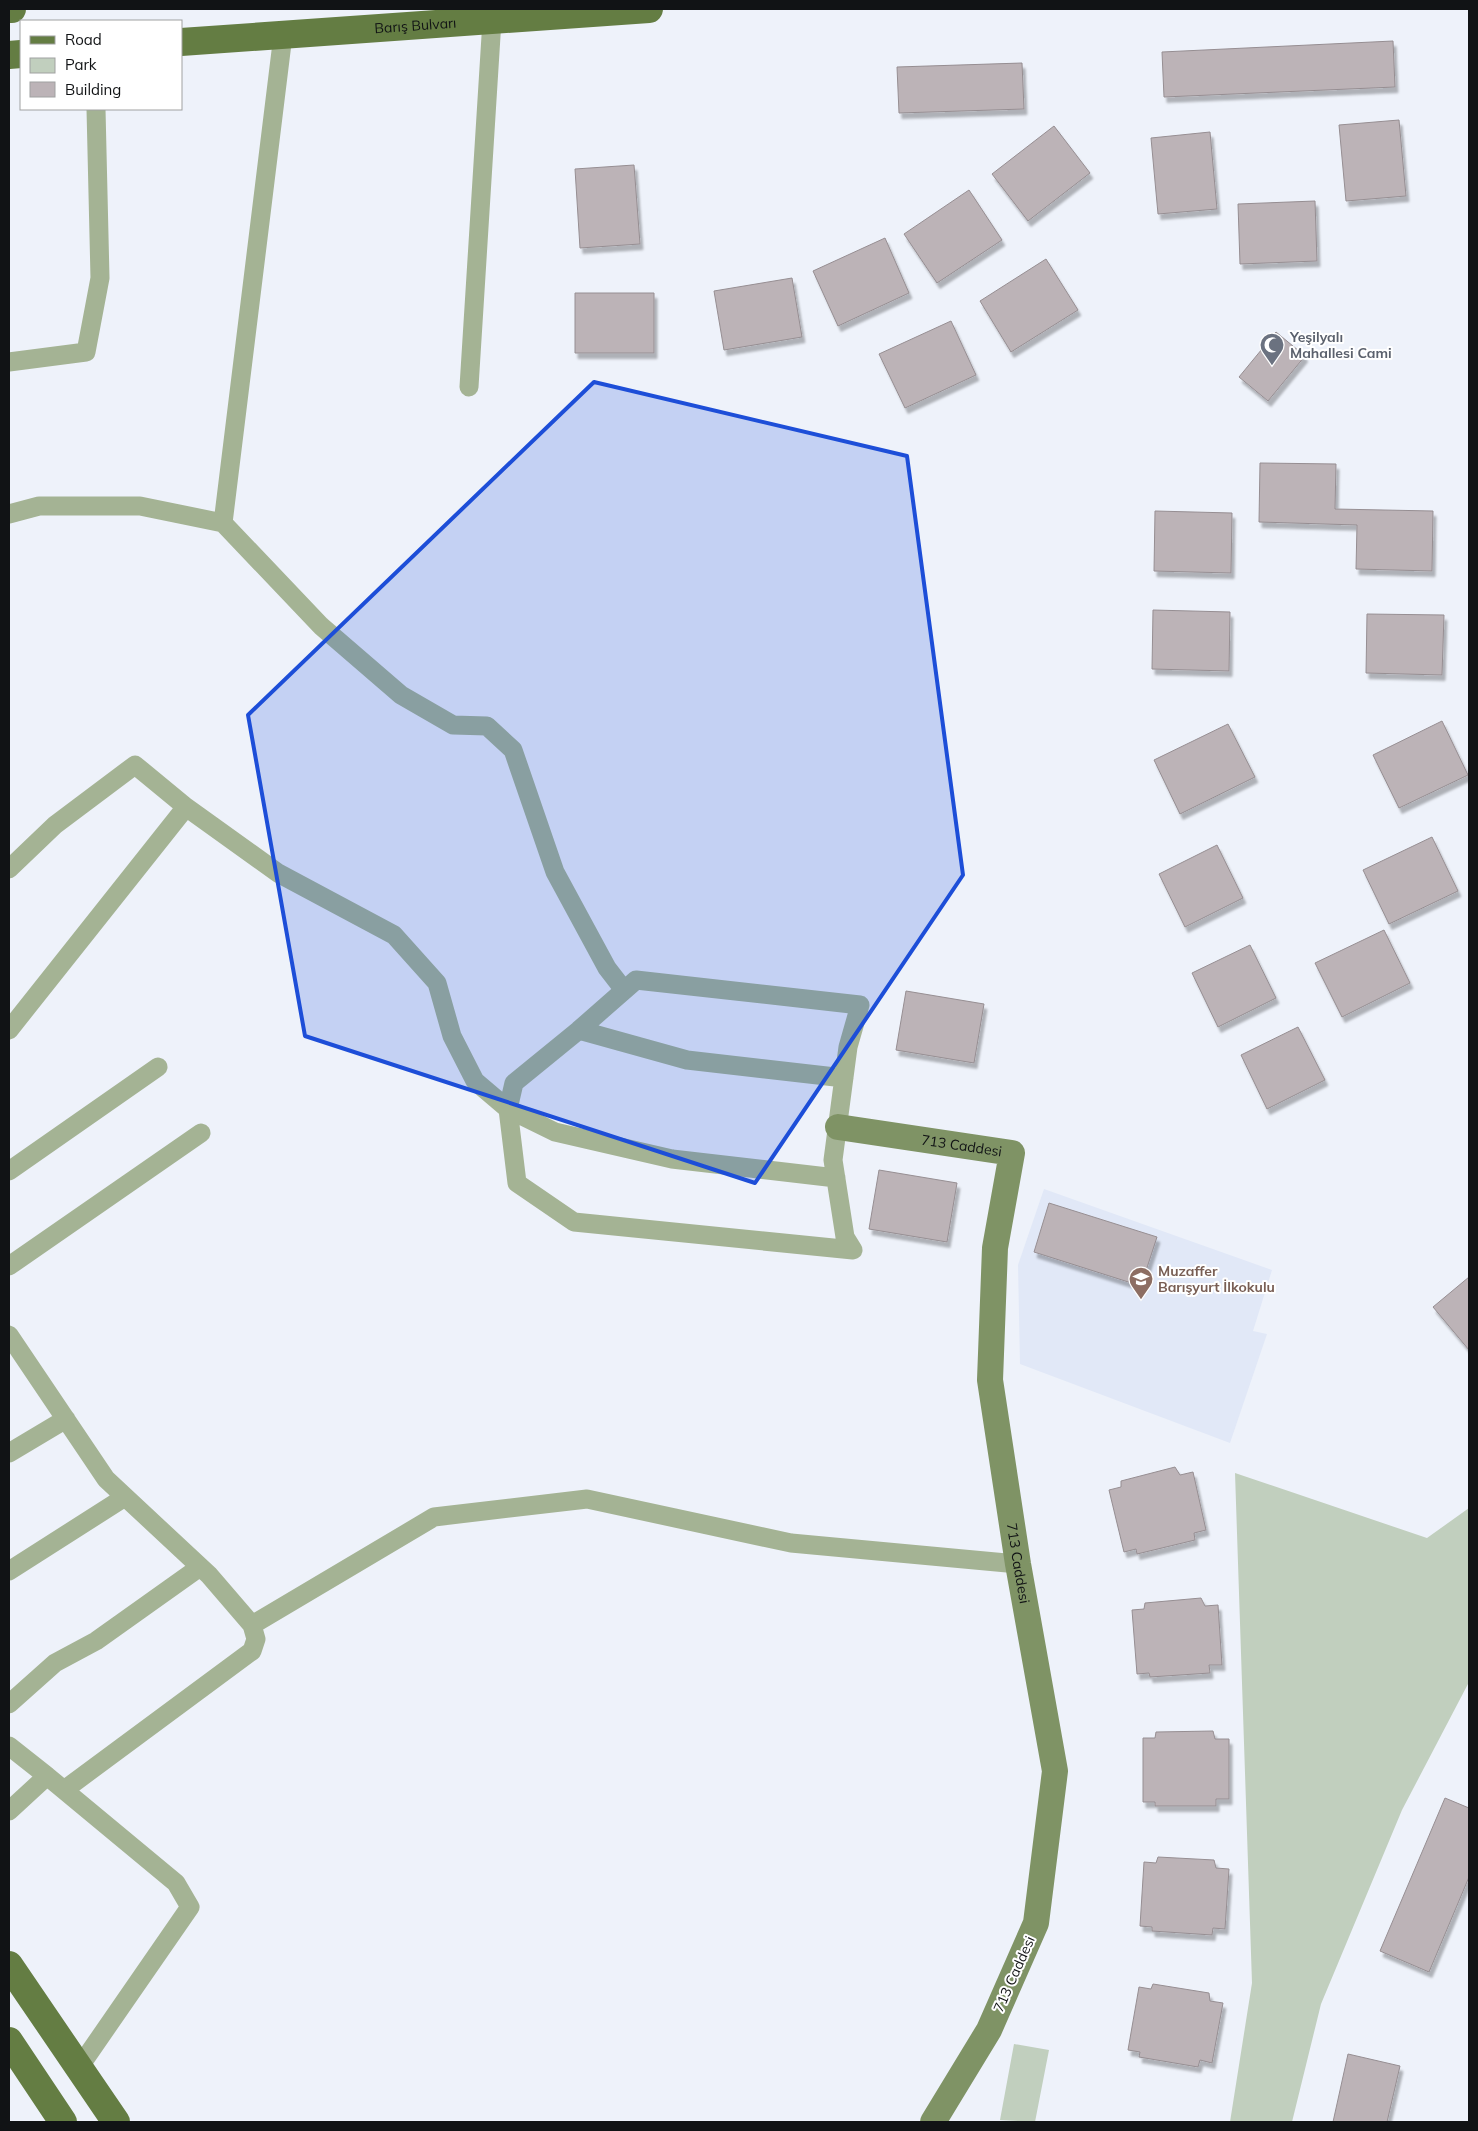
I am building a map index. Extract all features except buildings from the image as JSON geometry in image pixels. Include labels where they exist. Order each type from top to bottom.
[{"type":"main road","name":"Barış Bulvarı","points":[[182,42],[649,9]]},
{"type":"main road","points":[[9,1964],[116,2122]]},
{"type":"main road","points":[[9,2041],[63,2122]]},
{"type":"street","points":[[469,387],[492,20]]},
{"type":"street","points":[[223,522],[283,35]]},
{"type":"street","points":[[9,362],[86,352],[100,278],[96,110]]},
{"type":"street","points":[[9,514],[39,506],[140,506],[223,522],[321,626],[401,696],[453,725],[488,726],[513,750],[555,872],[607,968],[624,990]]},
{"type":"street","points":[[9,869],[55,825],[135,764],[186,807],[278,873],[394,935],[437,984],[452,1036],[475,1080],[508,1109],[555,1132],[672,1159],[836,1178]]},
{"type":"street","points":[[9,1030],[186,807]]},
{"type":"street","points":[[636,980],[860,1005],[848,1047],[834,1160],[845,1237],[853,1250],[574,1222],[517,1183],[508,1109],[514,1083],[624,990],[636,980]]},
{"type":"street","points":[[579,1030],[687,1060],[844,1078]]},
{"type":"street","points":[[9,1171],[158,1067]]},
{"type":"street","name":"713 Caddesi","points":[[838,1127],[1012,1153],[995,1248],[990,1380],[1018,1564],[1055,1771],[1036,1924],[989,2030],[933,2122]]},
{"type":"street","points":[[9,1266],[201,1132]]},
{"type":"street","points":[[9,1335],[106,1479],[200,1567],[252,1625],[256,1639],[252,1651],[64,1790]]},
{"type":"street","points":[[9,1453],[66,1419]]},
{"type":"street","points":[[9,1571],[125,1497]]},
{"type":"street","points":[[252,1625],[434,1517],[587,1499],[791,1543],[1018,1564]]},
{"type":"street","points":[[9,1704],[55,1663],[96,1641],[200,1567]]},
{"type":"street","points":[[9,1746],[176,1883],[190,1907],[78,2068]]},
{"type":"street","points":[[9,1811],[47,1776]]},
{"type":"highlighted area","points":[[594,382],[907,456],[963,875],[755,1183],[305,1036],[248,715]]},
{"type":"shaded area","name":"Muzaffer Barışyurt İlkokulu","points":[[1044,1189],[1272,1270],[1253,1331],[1267,1334],[1230,1443],[1020,1364],[1018,1265]]},
{"type":"green space","points":[[1235,1473],[1427,1538],[1469,1508],[1469,1682],[1402,1810],[1321,2004],[1292,2122],[1230,2122],[1252,1983]]},
{"type":"green space","points":[[1014,2044],[1049,2050],[1035,2122],[1000,2120]]},
{"type":"place","name":"Yeşilyalı Mahallesi Cami","points":[[1272,366]]},
{"type":"place","name":"Muzaffer Barışyurt İlkokulu","points":[[1141,1300]]}]
